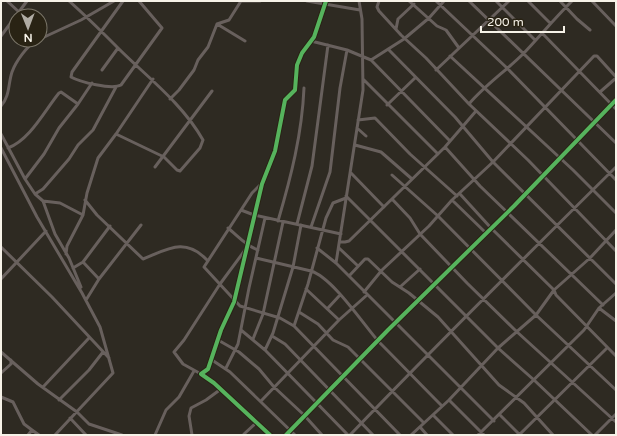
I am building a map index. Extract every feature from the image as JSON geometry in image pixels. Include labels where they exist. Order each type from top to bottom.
[{"type":"street","points":[[7,1],[15,8]]},
{"type":"street","points":[[69,1],[87,16],[137,66],[153,79],[190,121],[203,140],[200,148],[180,171],[164,157],[116,134]]},
{"type":"street","points":[[48,35],[114,1]]},
{"type":"street","points":[[123,1],[71,75],[74,78],[116,87],[121,85],[137,66],[162,28],[139,1]]},
{"type":"street","points":[[217,24],[229,20],[241,1],[260,1]]},
{"type":"street","points":[[307,1],[325,2],[360,10]]},
{"type":"street","points":[[336,263],[356,145],[363,79],[364,56],[359,1]]},
{"type":"street","points":[[379,1],[377,8],[396,31],[426,58],[469,104],[543,176],[616,251]]},
{"type":"street","points":[[409,1],[436,26],[446,30],[459,48]]},
{"type":"street","points":[[436,1],[473,34],[616,180]]},
{"type":"street","points":[[371,60],[404,39],[429,18],[444,1]]},
{"type":"street","points":[[469,1],[616,144]]},
{"type":"street","points":[[496,1],[535,40]]},
{"type":"street","points":[[436,70],[509,1]]},
{"type":"street","points":[[528,1],[550,23]]},
{"type":"street","points":[[560,1],[590,30]]},
{"type":"street","points":[[469,104],[477,94],[486,88],[524,54],[550,23],[572,1]]},
{"type":"street","points":[[592,1],[616,26]]},
{"type":"street","points":[[201,374],[207,371],[234,302],[262,184],[275,151],[285,100],[295,90],[297,65],[302,53],[311,41],[321,19],[325,2]]},
{"type":"street","points":[[396,31],[398,19],[414,4]]},
{"type":"street","points":[[217,24],[245,41]]},
{"type":"street","points":[[170,99],[194,70],[198,60],[208,47],[217,24]]},
{"type":"street","points":[[1,36],[8,27]]},
{"type":"street","points":[[542,33],[616,108]]},
{"type":"street","points":[[311,41],[347,50],[371,60],[450,141]]},
{"type":"street","points":[[297,224],[312,166],[328,45]]},
{"type":"street","points":[[1,106],[7,95],[13,69],[27,48]]},
{"type":"street","points":[[102,70],[118,48]]},
{"type":"street","points":[[388,49],[493,162],[616,284]]},
{"type":"street","points":[[311,227],[330,172],[340,88],[347,50]]},
{"type":"street","points":[[450,56],[486,88],[616,213]]},
{"type":"street","points":[[261,401],[313,346],[352,308],[381,272],[402,250],[527,128],[595,56],[616,77],[600,92]]},
{"type":"street","points":[[387,105],[400,90],[415,78]]},
{"type":"street","points":[[66,254],[67,246],[83,215],[85,200],[98,158],[153,79]]},
{"type":"street","points":[[363,79],[387,105],[438,154]]},
{"type":"street","points":[[25,179],[44,154],[59,128],[92,83]]},
{"type":"street","points":[[35,194],[42,189],[69,159],[78,145],[93,130],[116,87]]},
{"type":"street","points":[[278,221],[292,173],[300,129],[304,88]]},
{"type":"street","points":[[155,168],[212,91]]},
{"type":"street","points":[[8,148],[17,143],[37,124],[59,93],[61,92],[78,104]]},
{"type":"street","points":[[286,435],[360,358],[543,176],[616,100]]},
{"type":"street","points":[[340,242],[349,241],[371,220],[445,147],[476,111]]},
{"type":"street","points":[[358,120],[375,118],[425,167],[458,195],[524,260],[554,290],[556,296],[588,326],[616,356]]},
{"type":"street","points":[[357,128],[366,136]]},
{"type":"street","points":[[1,134],[25,179],[35,194],[43,201],[55,234],[73,268],[82,293]]},
{"type":"street","points":[[356,145],[381,152],[412,179]]},
{"type":"street","points":[[445,147],[475,180],[602,305]]},
{"type":"street","points":[[1,148],[100,327],[113,373],[56,435]]},
{"type":"street","points":[[241,330],[245,335],[253,339],[265,350],[349,435],[524,260],[538,243],[616,167]]},
{"type":"street","points":[[351,173],[384,207]]},
{"type":"street","points":[[392,175],[438,216],[536,315],[616,390]]},
{"type":"street","points":[[262,184],[252,193],[207,260],[204,267],[234,302],[246,309],[277,317],[294,326],[400,435]]},
{"type":"street","points":[[346,197],[402,250],[498,348],[594,435],[616,414]]},
{"type":"street","points":[[294,326],[306,289],[316,248],[330,207],[338,200],[346,197]]},
{"type":"street","points":[[392,199],[410,218],[420,234],[516,331],[616,422]]},
{"type":"street","points":[[85,200],[97,215],[143,259],[177,246],[185,246],[199,252],[207,260]]},
{"type":"street","points":[[452,200],[486,233]]},
{"type":"street","points":[[43,201],[60,203],[83,215]]},
{"type":"street","points":[[241,210],[265,218],[341,234]]},
{"type":"street","points":[[226,368],[235,350],[241,330],[265,218]]},
{"type":"street","points":[[253,339],[264,314],[283,222]]},
{"type":"street","points":[[86,300],[99,279],[141,225]]},
{"type":"street","points":[[265,350],[272,336],[293,267],[301,225]]},
{"type":"street","points":[[73,268],[83,262],[110,226]]},
{"type":"street","points":[[228,228],[244,240],[248,246],[258,250]]},
{"type":"street","points":[[411,435],[449,400],[498,348],[536,315],[554,290],[590,258],[616,230]]},
{"type":"street","points":[[1,280],[46,231]]},
{"type":"street","points":[[248,246],[220,284],[184,340],[174,352],[179,360],[221,389],[270,435]]},
{"type":"street","points":[[1,248],[109,358]]},
{"type":"street","points":[[316,248],[336,263],[494,421]]},
{"type":"street","points":[[339,248],[358,266]]},
{"type":"street","points":[[256,258],[311,271],[319,275],[352,308],[378,340],[442,406]]},
{"type":"street","points":[[349,276],[366,258],[392,282],[418,300],[438,317],[499,385],[517,398],[553,435]]},
{"type":"street","points":[[83,262],[99,279]]},
{"type":"street","points":[[400,287],[420,269]]},
{"type":"street","points":[[306,289],[328,308],[339,320]]},
{"type":"street","points":[[478,435],[482,433],[588,326],[599,308],[616,293]]},
{"type":"street","points":[[328,308],[340,296]]},
{"type":"street","points":[[599,308],[616,321]]},
{"type":"street","points":[[299,312],[318,324],[333,340],[348,347],[424,423]]},
{"type":"street","points":[[272,336],[283,342],[373,435]]},
{"type":"street","points":[[42,387],[89,338]]},
{"type":"street","points":[[218,340],[235,350],[259,369],[274,387],[304,415],[322,435]]},
{"type":"street","points":[[500,415],[519,435],[607,348]]},
{"type":"street","points":[[1,352],[11,362],[17,364],[42,387],[95,427],[114,431],[122,435]]},
{"type":"street","points":[[60,400],[89,370],[103,352]]},
{"type":"street","points":[[212,360],[226,368],[295,435]]},
{"type":"street","points":[[1,373],[11,362]]},
{"type":"street","points":[[155,435],[166,410],[179,397],[194,371]]},
{"type":"street","points":[[192,435],[189,416],[190,408],[206,400],[221,389]]},
{"type":"street","points":[[1,398],[13,402],[24,424],[40,435]]},
{"type":"street","points":[[449,400],[482,433]]},
{"type":"street","points":[[433,415],[453,435]]},
{"type":"street","points":[[70,418],[86,435]]},
{"type":"street","points":[[244,435],[257,422]]},
{"type":"street","points":[[420,427],[427,435]]},
{"type":"street","points":[[28,435],[32,430]]},
{"type":"cycle path","points":[[270,435],[214,383],[201,374],[208,369],[221,330],[234,302],[262,184],[275,151],[285,100],[295,90],[297,65],[302,53],[314,37],[326,1]]},
{"type":"cycle path","points":[[286,435],[388,330],[514,206],[616,100]]}]
